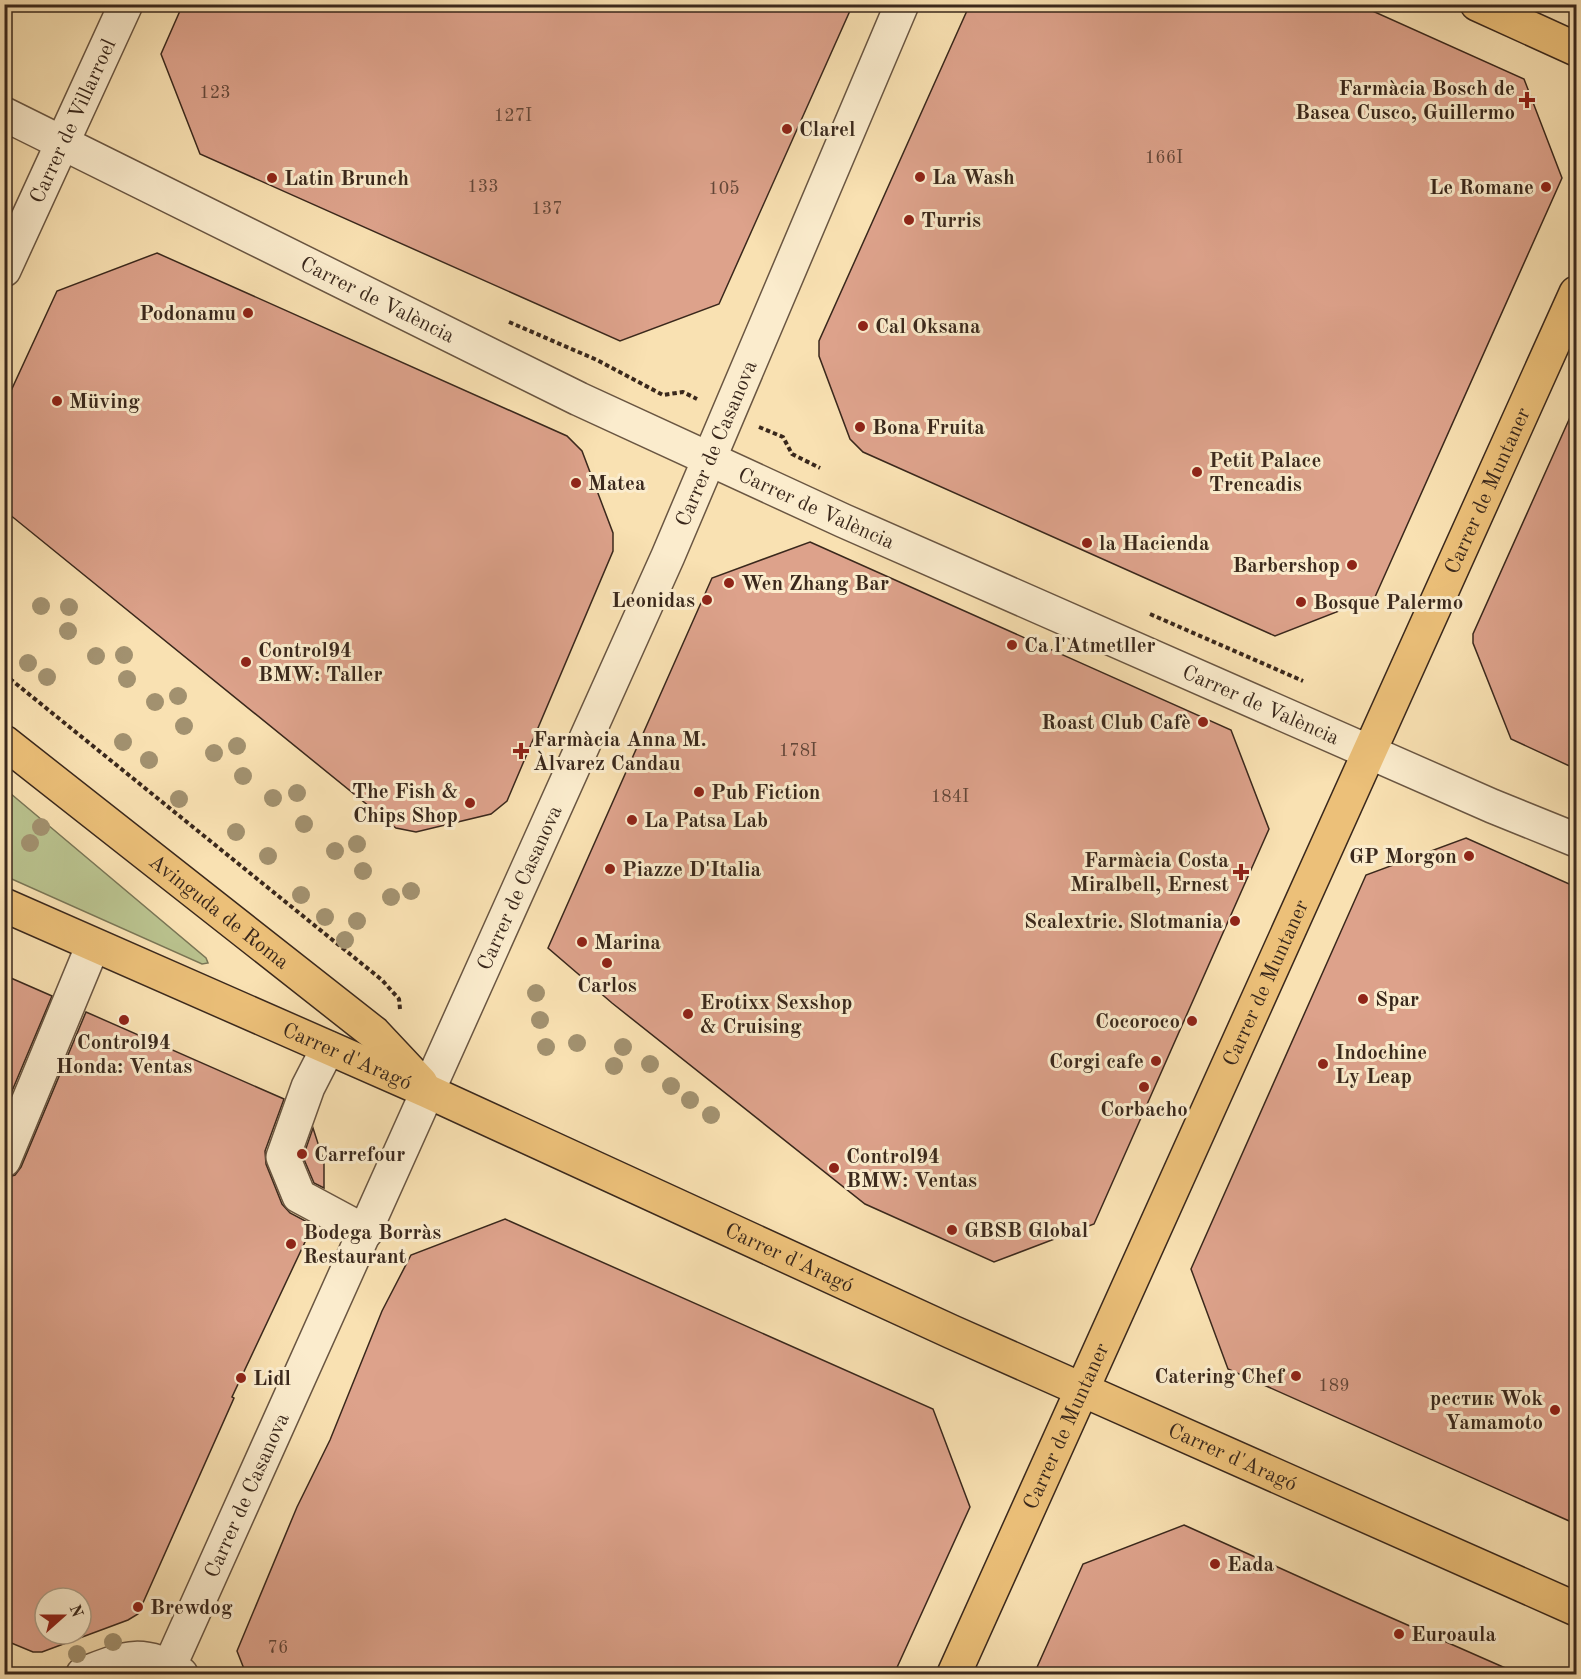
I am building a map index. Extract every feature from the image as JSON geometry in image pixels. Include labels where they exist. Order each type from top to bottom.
[{"type":"main road","points":[[1477,4],[1576,49]]},
{"type":"main road","name":"Carrer de Muntaner","points":[[954,1674],[1084,1390],[1576,293]]},
{"type":"main road","name":"Avinguda de Roma","points":[[4,742],[374,1033],[404,1062],[427,1091]]},
{"type":"main road","name":"Carrer d'Aragó","points":[[4,906],[427,1091],[1084,1390],[1576,1609]]},
{"type":"street","name":"Carrer de Villarroel","points":[[4,270],[126,4]]},
{"type":"street","name":"Carrer de Casanova","points":[[83,1674],[121,1659],[136,1656],[172,1672],[427,1091],[709,460],[902,4]]},
{"type":"street","name":"Carrer de València","points":[[4,114],[579,399],[709,460],[1492,806],[1576,840]]},
{"type":"street","points":[[4,1160],[93,945]]},
{"type":"street","points":[[328,1048],[308,1087],[283,1158],[299,1196],[366,1232]]},
{"type":"path","points":[[4,674],[382,980],[399,999],[401,1015]]},
{"type":"green space","points":[[4,788],[206,958],[208,963],[202,964],[5,876]]},
{"type":"building","points":[[183,4],[853,4],[719,304],[620,341],[200,154],[161,54]]},
{"type":"building","points":[[970,4],[1357,4],[1524,79],[1562,178],[1375,597],[1275,636],[863,452],[850,439],[819,356],[819,341]]},
{"type":"building","points":[[157,253],[567,436],[582,451],[613,533],[613,551],[507,801],[491,814],[416,832],[396,828],[4,510],[4,406],[57,291]]},
{"type":"building","points":[[1576,404],[1576,769],[1511,739],[1473,643],[1473,634]]},
{"type":"building","points":[[810,542],[1231,730],[1269,829],[1094,1224],[994,1262],[865,1204],[612,1003],[548,948],[712,578]]},
{"type":"building","points":[[1466,838],[1576,887],[1576,1524],[1228,1369],[1191,1269],[1366,875]]},
{"type":"building","points":[[4,975],[52,996],[4,1110]]},
{"type":"building","points":[[86,1012],[284,1099],[265,1151],[266,1164],[282,1204],[290,1213],[313,1225],[232,1397],[234,1398],[138,1614],[93,1633],[93,1586],[33,1586],[33,1646],[58,1646],[42,1652],[33,1652],[4,1640],[4,1178],[15,1175],[21,1167]]},
{"type":"building","points":[[313,1128],[324,1162],[324,1188],[314,1183],[303,1157]]},
{"type":"building","points":[[505,1219],[933,1409],[970,1507],[894,1674],[246,1674],[237,1651],[297,1507],[330,1440],[382,1311],[411,1255]]},
{"type":"building","points":[[1184,1525],[1519,1674],[1034,1674],[1083,1564]]},
{"type":"place","name":"Farmàcia Bosch de Basea Cusco, Guillermo","points":[[1527,100]]},
{"type":"place","name":"Clarel","points":[[787,129]]},
{"type":"place","name":"La Wash","points":[[920,177]]},
{"type":"place","name":"Latin Brunch","points":[[272,178]]},
{"type":"place","name":"Le Romane","points":[[1546,187]]},
{"type":"place","name":"Turris","points":[[909,220]]},
{"type":"place","name":"Podonamu","points":[[248,313]]},
{"type":"place","name":"Cal Oksana","points":[[863,326]]},
{"type":"place","name":"Müving","points":[[57,401]]},
{"type":"place","name":"Bona Fruita","points":[[860,427]]},
{"type":"place","name":"Petit Palace Trencadis","points":[[1197,472]]},
{"type":"place","name":"Matea","points":[[576,483]]},
{"type":"place","name":"la Hacienda","points":[[1087,543]]},
{"type":"place","name":"Barbershop","points":[[1352,565]]},
{"type":"place","name":"Wen Zhang Bar","points":[[729,583]]},
{"type":"place","name":"Leonidas","points":[[707,600]]},
{"type":"place","name":"Bosque Palermo","points":[[1301,602]]},
{"type":"place","name":"Ca l'Atmetller","points":[[1012,645]]},
{"type":"place","name":"Control94 BMW: Taller","points":[[246,662]]},
{"type":"place","name":"Roast Club Cafè","points":[[1203,722]]},
{"type":"place","name":"Farmàcia Anna M. Àlvarez Candau","points":[[521,751]]},
{"type":"place","name":"Pub Fiction","points":[[699,792]]},
{"type":"place","name":"The Fish & Chips Shop","points":[[470,803]]},
{"type":"place","name":"La Patsa Lab","points":[[632,820]]},
{"type":"place","name":"GP Morgon","points":[[1469,856]]},
{"type":"place","name":"Piazze D'Italia","points":[[610,869]]},
{"type":"place","name":"Farmàcia Costa Miralbell, Ernest","points":[[1241,872]]},
{"type":"place","name":"Scalextric. Slotmania","points":[[1235,921]]},
{"type":"place","name":"Marina","points":[[582,942]]},
{"type":"place","name":"Carlos","points":[[607,963]]},
{"type":"place","name":"Spar","points":[[1363,999]]},
{"type":"place","name":"Erotixx Sexshop & Cruising","points":[[688,1014]]},
{"type":"place","name":"Control94 Honda: Ventas","points":[[124,1020]]},
{"type":"place","name":"Cocoroco","points":[[1192,1021]]},
{"type":"place","name":"Corgi cafe","points":[[1156,1061]]},
{"type":"place","name":"Indochine Ly Leap","points":[[1323,1064]]},
{"type":"place","name":"Corbacho","points":[[1144,1087]]},
{"type":"place","name":"Carrefour","points":[[302,1154]]},
{"type":"place","name":"Control94 BMW: Ventas","points":[[834,1168]]},
{"type":"place","name":"GBSB Global","points":[[952,1230]]},
{"type":"place","name":"Bodega Borràs Restaurant","points":[[291,1244]]},
{"type":"place","name":"Catering Chef","points":[[1296,1376]]},
{"type":"place","name":"Lidl","points":[[241,1378]]},
{"type":"place","name":"рестик Wok Yamamoto","points":[[1555,1410]]},
{"type":"place","name":"Eada","points":[[1215,1564]]},
{"type":"place","name":"Brewdog","points":[[138,1607]]},
{"type":"place","name":"Euroaula","points":[[1399,1634]]}]
